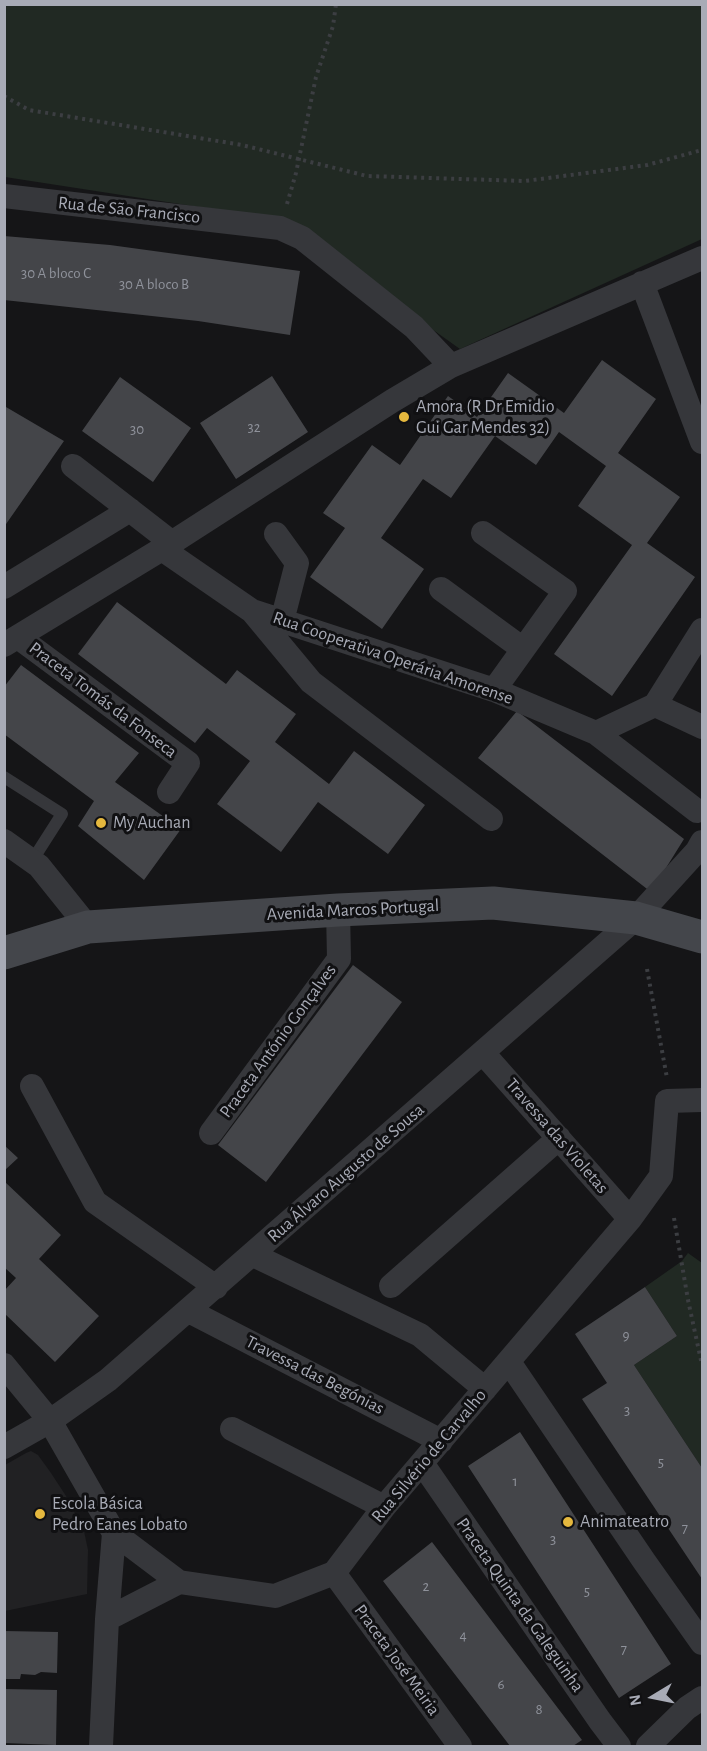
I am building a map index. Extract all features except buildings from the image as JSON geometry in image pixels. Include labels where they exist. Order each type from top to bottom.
[{"type":"main road","name":"Avenida Marcos Portugal","points":[[4,953],[88,927],[338,910],[493,903],[636,918],[702,937]]},
{"type":"street","name":"Rua de São Francisco","points":[[4,196],[280,228],[302,238],[414,327],[451,366]]},
{"type":"street","points":[[11,641],[451,366],[702,258]]},
{"type":"street","points":[[642,283],[702,442]]},
{"type":"street","points":[[73,466],[130,510],[167,545],[252,611]]},
{"type":"street","points":[[4,587],[130,510]]},
{"type":"street","points":[[483,533],[565,591],[494,690]]},
{"type":"street","points":[[276,534],[297,563],[282,621]]},
{"type":"street","points":[[441,589],[523,649]]},
{"type":"street","name":"Rua Cooperativa Operária Amorense","points":[[252,611],[494,690],[596,733],[698,811]]},
{"type":"street","name":"Rua Cooperativa Operária Amorense","points":[[252,611],[312,682],[491,819]]},
{"type":"street","points":[[596,733],[655,705],[702,630]]},
{"type":"street","name":"Praceta Tomás da Fonseca","points":[[11,641],[188,764],[169,792]]},
{"type":"street","points":[[655,705],[702,727]]},
{"type":"street","points":[[4,841],[39,866],[88,927]]},
{"type":"street","name":"Rua Álvaro Augusto de Sousa","points":[[4,1447],[50,1421],[108,1380],[189,1311],[636,918],[697,851],[702,842]]},
{"type":"street","name":"Praceta António Gonçalves","points":[[211,1133],[339,959],[338,910]]},
{"type":"street","name":"Travessa das Violetas","points":[[483,1053],[630,1219]]},
{"type":"street","points":[[32,1086],[95,1202],[216,1287]]},
{"type":"street","points":[[667,1101],[702,1100]]},
{"type":"street","name":"Rua Silvério de Carvalho","points":[[334,1573],[384,1507],[630,1219],[661,1176],[667,1101]]},
{"type":"street","points":[[391,1286],[559,1138]]},
{"type":"street","points":[[253,1255],[420,1335],[485,1389]]},
{"type":"street","name":"Travessa das Begónias","points":[[189,1311],[441,1440]]},
{"type":"street","points":[[509,1362],[702,1643]]},
{"type":"street","points":[[4,1365],[50,1421],[114,1533],[179,1582],[275,1596],[334,1573]]},
{"type":"street","points":[[232,1429],[384,1507]]},
{"type":"street","name":"Praceta Quinta da Galeguinha","points":[[422,1463],[619,1746]]},
{"type":"street","points":[[101,1746],[114,1533]]},
{"type":"street","name":"Praceta José Meiria","points":[[334,1573],[460,1746]]},
{"type":"street","points":[[107,1619],[179,1582]]},
{"type":"street","points":[[648,1746],[687,1708],[702,1698]]},
{"type":"lane","points":[[4,777],[62,814],[32,861]]},
{"type":"path","points":[[280,228],[299,159],[316,77],[333,26],[336,4]]},
{"type":"path","points":[[4,96],[29,110],[242,145],[367,176],[525,181],[647,165],[702,150]]},
{"type":"path","points":[[647,969],[667,1082],[667,1101]]},
{"type":"path","points":[[674,1218],[702,1365]]},
{"type":"shaded area","points":[[4,5],[702,5],[702,239],[460,349],[277,219],[5,177]]},
{"type":"shaded area","points":[[688,1253],[702,1263],[702,1468],[634,1365],[677,1336],[645,1287],[682,1261]]},
{"type":"shaded area","name":"Escola Básica Pedro Eanes Lobato","points":[[31,1451],[38,1455],[51,1473],[84,1531],[88,1550],[87,1594],[5,1611],[5,1465]]},
{"type":"place","name":"Amora (R Dr Emidio Gui Gar Mendes 32)","points":[[404,417]]},
{"type":"place","name":"My Auchan","points":[[101,823]]},
{"type":"place","name":"Escola Básica Pedro Eanes Lobato","points":[[40,1514]]},
{"type":"place","name":"Animateatro","points":[[568,1522]]}]
